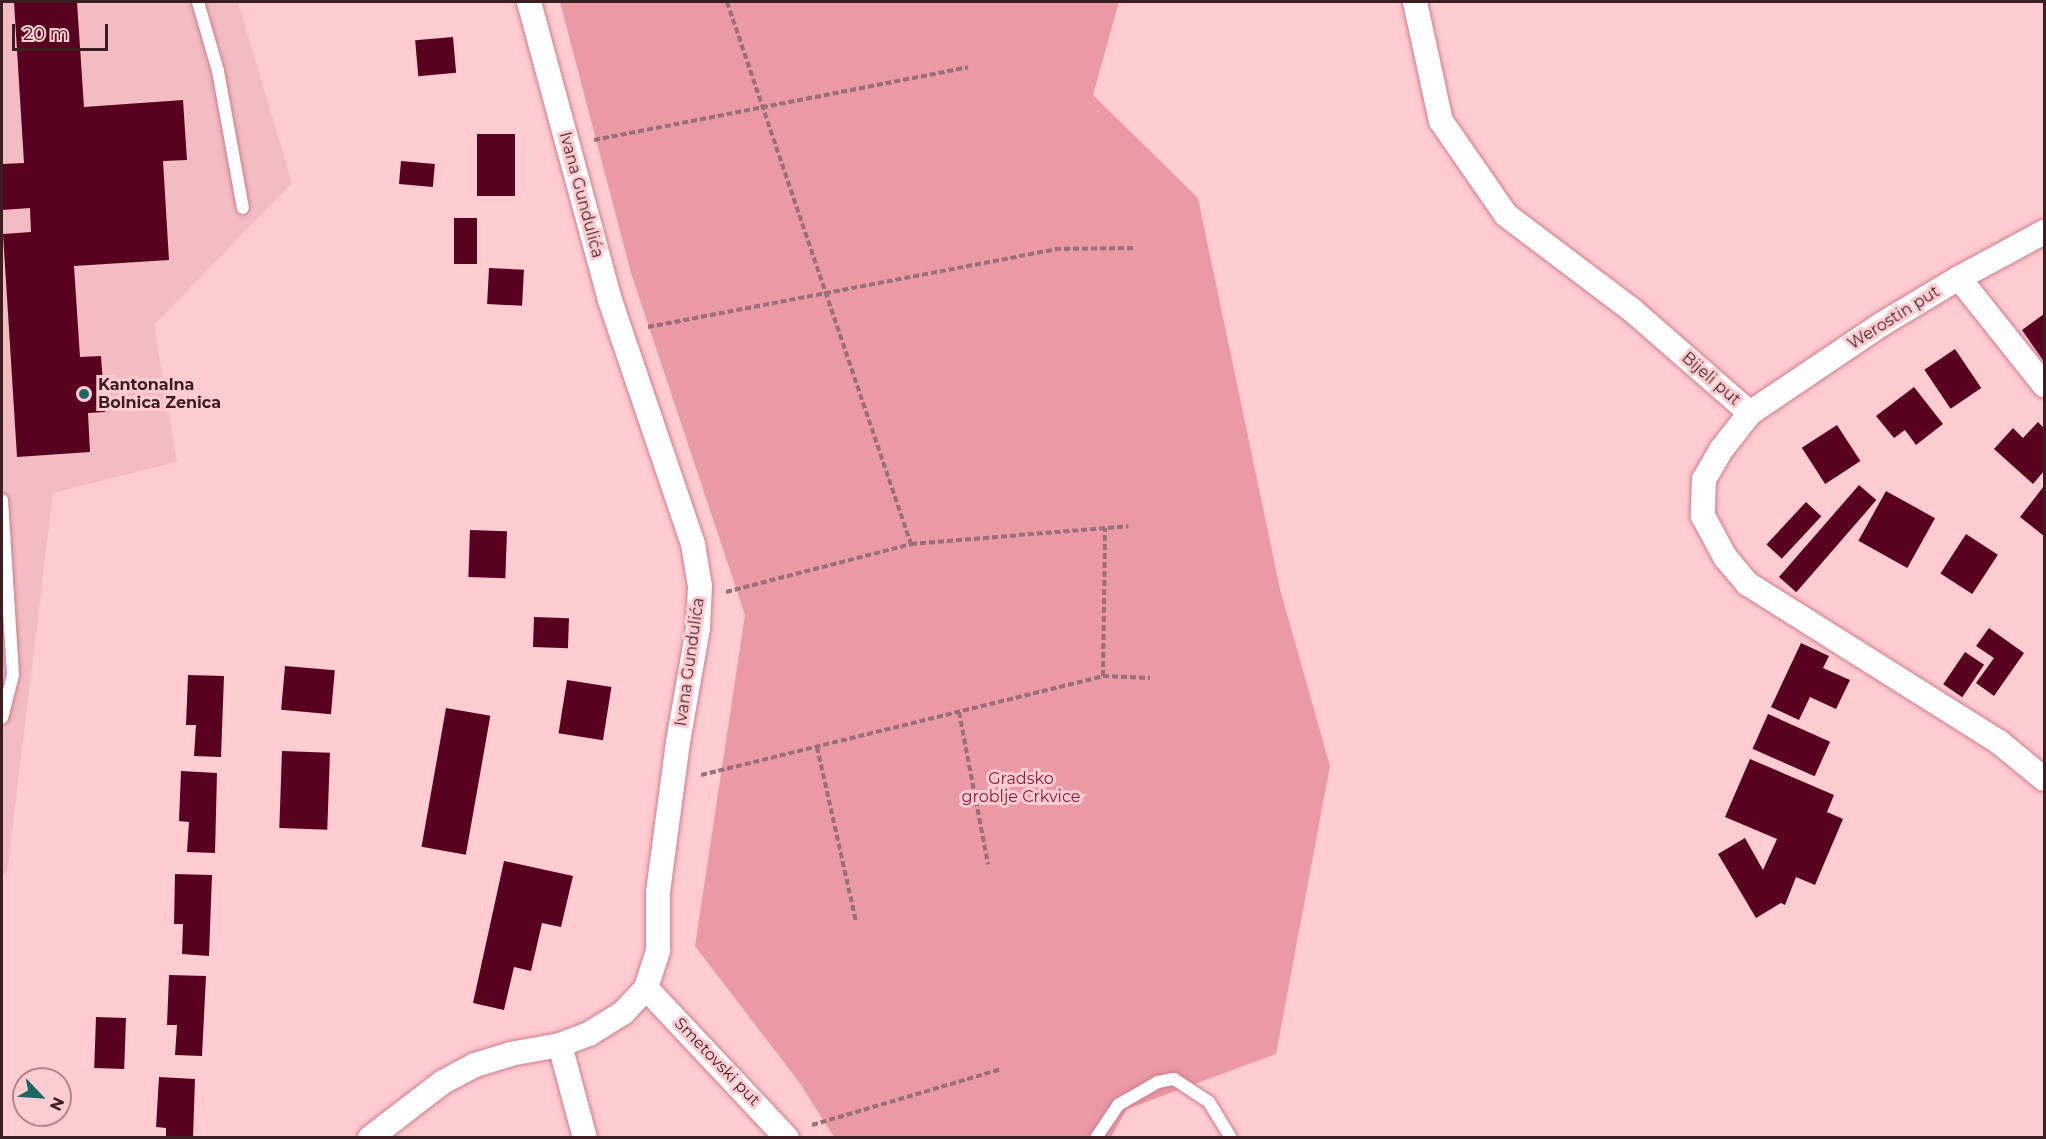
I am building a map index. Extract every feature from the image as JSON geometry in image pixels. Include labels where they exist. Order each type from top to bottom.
[{"type":"street","name":"Ivana Gundulića","points":[[370,1137],[443,1082],[476,1065],[510,1054],[560,1045],[589,1034],[622,1013],[646,988],[658,950],[658,892],[698,628],[700,586],[693,544],[620,332],[529,2]]},
{"type":"street","name":"Bijeli put","points":[[1415,2],[1441,122],[1506,215],[1632,310],[1750,413],[1721,450],[1704,479],[1703,516],[1725,557],[1748,584],[1999,742],[2044,780]]},
{"type":"street","name":"Werostin put","points":[[1750,413],[1882,324],[1959,278],[2044,232]]},
{"type":"street","points":[[1959,278],[2044,385]]},
{"type":"street","name":"Smetovski put","points":[[646,988],[785,1135]]},
{"type":"street","points":[[560,1045],[585,1137]]},
{"type":"lane","points":[[198,2],[218,71],[243,208]]},
{"type":"lane","points":[[2,500],[13,675],[2,718]]},
{"type":"lane","points":[[1096,1137],[1118,1105],[1158,1082],[1174,1079],[1209,1102],[1231,1137]]},
{"type":"path","points":[[727,2],[911,544]]},
{"type":"path","points":[[568,145],[968,67]]},
{"type":"path","points":[[620,332],[1055,249],[1135,248]]},
{"type":"path","points":[[699,599],[911,544],[1128,526]]},
{"type":"path","points":[[1103,676],[1104,528]]},
{"type":"path","points":[[673,783],[1103,676],[1150,678]]},
{"type":"path","points":[[959,712],[988,864]]},
{"type":"path","points":[[817,747],[856,921]]},
{"type":"path","points":[[785,1135],[1001,1069]]},
{"type":"shaded area","name":"Kantonalna Bolnica Zenica","points":[[2,2],[238,2],[292,183],[154,325],[177,462],[53,493],[7,874],[2,875]]},
{"type":"green space","name":"Gradsko groblje Crkvice","points":[[560,2],[1119,2],[1093,95],[1198,198],[1280,589],[1330,766],[1276,1054],[1127,1109],[1111,1137],[834,1137],[799,1082],[695,946],[745,615],[631,273]]},
{"type":"building","points":[[14,2],[77,2],[84,107],[183,100],[187,160],[163,161],[169,260],[74,266],[80,357],[101,356],[105,412],[88,413],[90,452],[17,457],[3,234],[31,232],[30,208],[2,210],[2,164],[24,163]]},
{"type":"building","points":[[453,37],[456,73],[418,76],[415,40]]},
{"type":"building","points":[[477,134],[515,134],[515,196],[477,196]]},
{"type":"building","points":[[401,161],[435,164],[433,187],[399,184]]},
{"type":"building","points":[[454,218],[477,218],[477,264],[454,264]]},
{"type":"building","points":[[489,268],[524,270],[522,306],[487,304]]},
{"type":"building","points":[[2044,314],[2044,362],[2022,330]]},
{"type":"building","points":[[1955,349],[1981,388],[1951,409],[1924,370]]},
{"type":"building","points":[[1914,387],[1943,424],[1916,445],[1905,430],[1894,438],[1876,416]]},
{"type":"building","points":[[2038,422],[2044,428],[2044,471],[2033,484],[1994,449],[2013,428],[2023,438]]},
{"type":"building","points":[[1837,425],[1860,461],[1825,484],[1802,448]]},
{"type":"building","points":[[1859,485],[1876,500],[1796,592],[1779,577]]},
{"type":"building","points":[[2044,486],[2044,536],[2020,517]]},
{"type":"building","points":[[1886,491],[1935,518],[1907,568],[1858,541]]},
{"type":"building","points":[[1806,502],[1821,516],[1782,559],[1766,544]]},
{"type":"building","points":[[470,530],[507,531],[505,578],[468,577]]},
{"type":"building","points":[[1966,534],[1998,555],[1972,594],[1940,573]]},
{"type":"building","points":[[534,617],[569,618],[568,648],[533,647]]},
{"type":"building","points":[[1989,628],[2024,653],[1994,696],[1976,683],[1994,658],[1976,646]]},
{"type":"building","points":[[1801,643],[1829,656],[1823,668],[1850,680],[1836,709],[1810,697],[1799,720],[1771,707]]},
{"type":"building","points":[[1965,652],[1984,665],[1962,697],[1943,684]]},
{"type":"building","points":[[285,666],[335,670],[331,714],[281,710]]},
{"type":"building","points":[[188,675],[224,676],[221,757],[194,756],[196,725],[186,725]]},
{"type":"building","points":[[567,680],[611,687],[603,740],[559,733]]},
{"type":"building","points":[[446,708],[490,716],[466,855],[422,847]]},
{"type":"building","points":[[1768,714],[1830,742],[1815,776],[1753,749]]},
{"type":"building","points":[[282,751],[330,753],[327,830],[279,828]]},
{"type":"building","points":[[1750,759],[1834,795],[1827,812],[1843,819],[1815,885],[1796,877],[1785,905],[1781,903],[1756,918],[1718,854],[1745,838],[1763,870],[1777,839],[1725,817]]},
{"type":"building","points":[[181,771],[217,773],[215,853],[187,852],[189,822],[179,821]]},
{"type":"building","points":[[504,861],[573,876],[561,927],[542,923],[531,971],[514,967],[504,1010],[473,1003]]},
{"type":"building","points":[[175,874],[212,875],[209,956],[182,954],[183,924],[174,924]]},
{"type":"building","points":[[169,975],[206,976],[202,1056],[175,1055],[177,1025],[167,1025]]},
{"type":"building","points":[[96,1017],[126,1018],[124,1069],[94,1068]]},
{"type":"building","points":[[159,1077],[195,1079],[193,1138],[166,1138],[166,1128],[156,1127]]},
{"type":"place","name":"Kantonalna Bolnica Zenica","points":[[84,394]]}]
